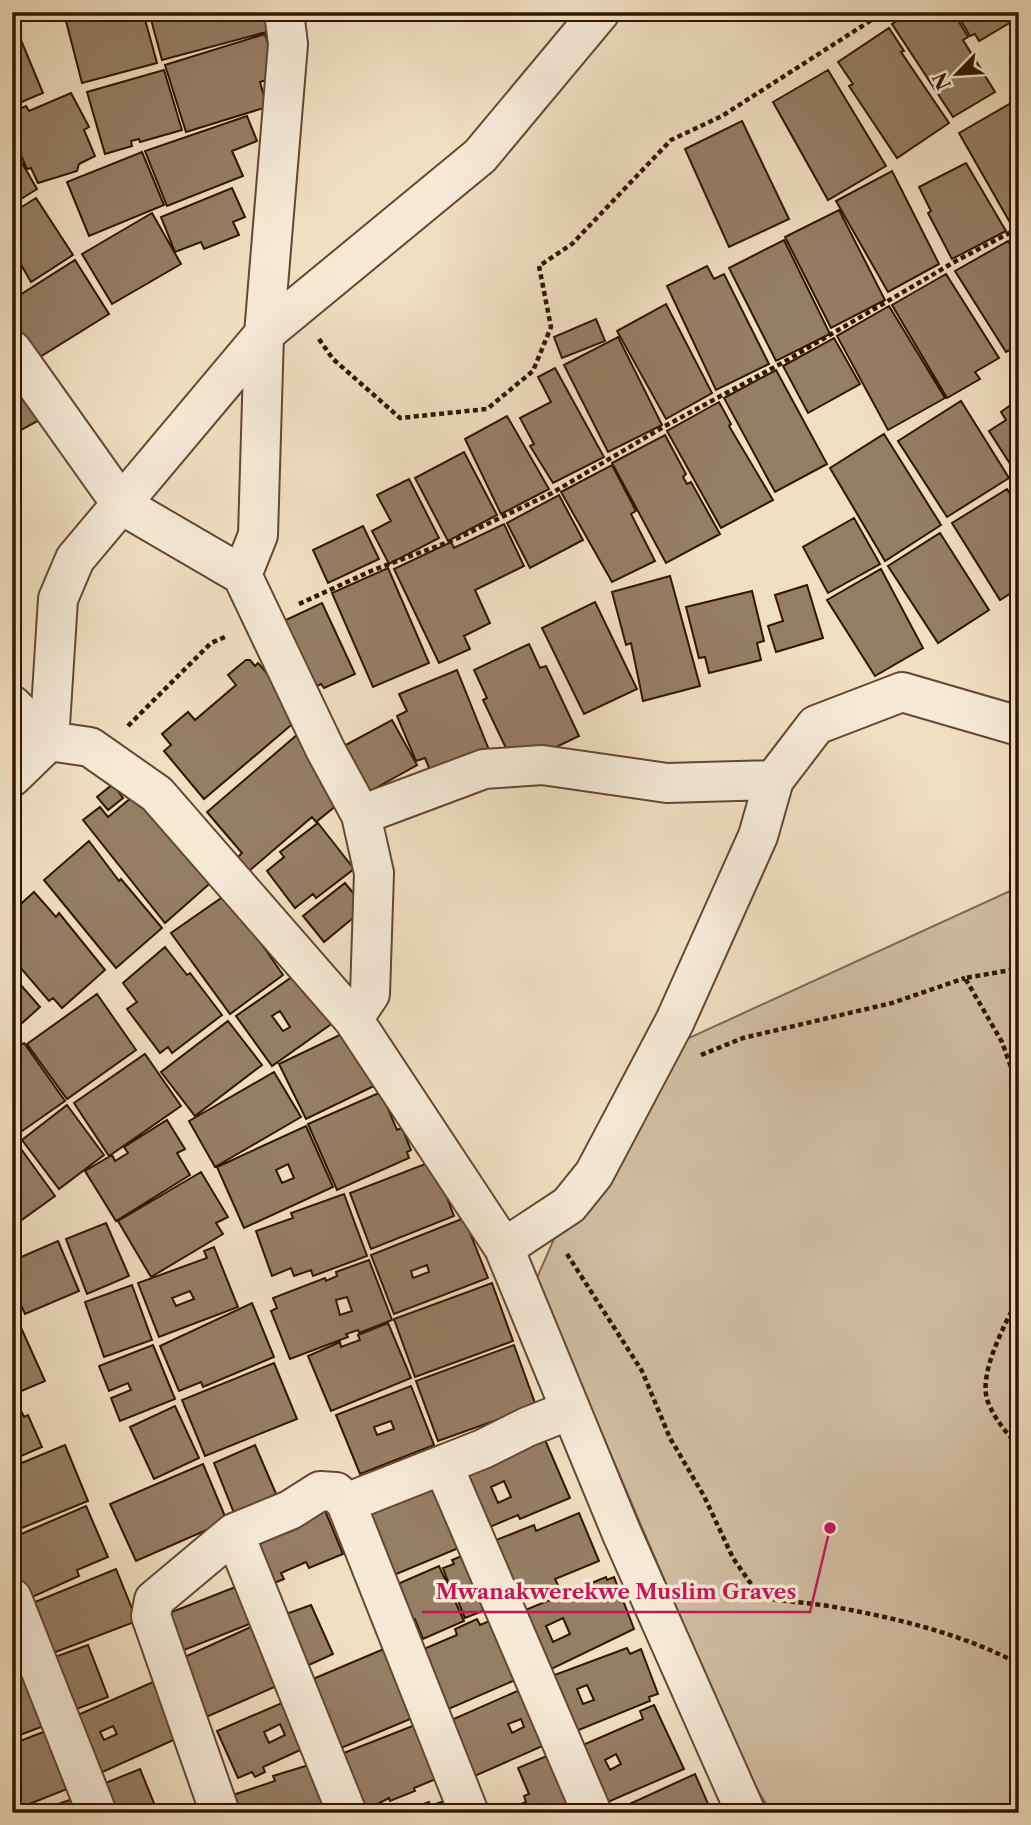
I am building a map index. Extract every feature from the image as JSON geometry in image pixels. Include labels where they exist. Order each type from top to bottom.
[{"type":"street","points":[[242,575],[258,535],[264,334],[288,44],[284,12]]},
{"type":"street","points":[[12,776],[49,741],[58,599],[75,559],[264,334],[480,156],[600,12]]},
{"type":"street","points":[[12,351],[122,505],[242,575],[325,749],[361,815],[374,873],[370,994],[353,1019]]},
{"type":"street","points":[[504,1248],[569,1205],[594,1174],[675,1021],[758,835],[774,780],[816,724],[902,692],[1019,726]]},
{"type":"street","points":[[12,705],[49,741],[90,747],[157,794],[353,1019],[504,1248],[570,1410],[746,1813]]},
{"type":"street","points":[[361,815],[484,769],[542,765],[667,783],[774,780]]},
{"type":"street","points":[[346,1503],[570,1410]]},
{"type":"street","points":[[443,1465],[592,1813]]},
{"type":"street","points":[[220,1813],[151,1615],[154,1600],[234,1533],[289,1510],[320,1490],[335,1492],[346,1503],[469,1813]]},
{"type":"street","points":[[234,1533],[347,1813]]},
{"type":"street","points":[[12,1598],[97,1813]]},
{"type":"path","points":[[296,307],[333,359],[400,418],[487,409],[533,371],[551,327],[539,266],[572,244],[671,140],[722,116],[884,12]]},
{"type":"path","points":[[456,539],[552,493],[1019,228]]},
{"type":"path","points":[[648,1073],[743,1038],[892,1003],[965,978],[1011,970],[1019,962]]},
{"type":"path","points":[[965,978],[1002,1042],[1019,1090]]},
{"type":"path","points":[[537,1227],[573,1259],[642,1371],[670,1438],[705,1496],[733,1558],[760,1597],[837,1607],[917,1625],[996,1652],[1018,1663]]},
{"type":"path","points":[[1019,1296],[986,1371],[987,1400],[998,1422],[1019,1447]]},
{"type":"shaded area","points":[[1019,887],[1019,1813],[772,1813],[748,1775],[536,1280],[630,1065]]},
{"type":"building","points":[[83,12],[143,12],[157,63],[82,83],[65,17]]},
{"type":"building","points":[[149,12],[269,12],[274,30],[162,60]]},
{"type":"building","points":[[311,12],[336,12],[314,20]]},
{"type":"building","points":[[911,12],[953,12],[968,37],[963,40],[995,92],[953,117],[892,24]]},
{"type":"building","points":[[956,12],[1008,12],[1013,21],[979,41],[975,34],[970,36]]},
{"type":"building","points":[[889,28],[904,51],[901,52],[949,123],[897,158],[849,86],[853,84],[838,62]]},
{"type":"building","points":[[18,33],[43,93],[12,106],[12,36]]},
{"type":"building","points":[[265,34],[278,76],[260,82],[267,107],[186,132],[165,65]]},
{"type":"building","points":[[164,70],[182,130],[140,142],[139,139],[131,141],[132,146],[105,154],[87,92]]},
{"type":"building","points":[[828,70],[886,166],[828,200],[773,102]]},
{"type":"building","points":[[71,93],[89,127],[84,130],[95,156],[79,164],[77,171],[38,183],[31,168],[27,169],[12,135],[12,112],[26,106],[29,111]]},
{"type":"building","points":[[1013,102],[1019,113],[1019,223],[1012,226],[959,133]]},
{"type":"building","points":[[247,116],[257,141],[232,151],[243,176],[167,206],[145,151]]},
{"type":"building","points":[[742,121],[789,219],[729,247],[685,149]]},
{"type":"building","points":[[12,146],[37,189],[13,204],[12,203]]},
{"type":"building","points":[[142,152],[164,205],[89,236],[67,182]]},
{"type":"building","points":[[966,163],[1006,231],[952,259],[928,213],[931,211],[919,187]]},
{"type":"building","points":[[892,171],[939,264],[888,292],[836,201]]},
{"type":"building","points":[[232,188],[245,217],[233,222],[239,235],[204,249],[201,242],[175,252],[161,217]]},
{"type":"building","points":[[36,198],[73,255],[31,282],[12,249],[12,213]]},
{"type":"building","points":[[839,210],[885,300],[831,328],[785,237]]},
{"type":"building","points":[[152,213],[181,264],[112,304],[82,254]]},
{"type":"building","points":[[784,240],[830,334],[776,361],[729,268]]},
{"type":"building","points":[[1008,241],[1019,260],[1019,345],[1006,352],[955,271]]},
{"type":"building","points":[[75,260],[109,314],[32,362],[12,331],[12,300]]},
{"type":"building","points":[[707,266],[714,279],[724,274],[769,364],[716,390],[667,286]]},
{"type":"building","points":[[946,274],[999,358],[975,372],[980,379],[947,398],[892,305]]},
{"type":"building","points":[[666,304],[712,393],[666,419],[617,331]]},
{"type":"building","points":[[889,306],[945,398],[888,430],[837,336]]},
{"type":"building","points":[[596,319],[605,341],[562,358],[554,337]]},
{"type":"building","points":[[618,337],[662,425],[608,452],[564,365]]},
{"type":"building","points":[[834,338],[860,384],[808,413],[783,366]]},
{"type":"building","points":[[555,368],[604,457],[553,483],[530,446],[534,444],[520,418],[551,402],[538,377]]},
{"type":"building","points":[[776,370],[827,464],[775,492],[724,398]]},
{"type":"building","points":[[27,377],[48,415],[12,435],[12,386]]},
{"type":"building","points":[[961,401],[1009,478],[947,517],[898,441]]},
{"type":"building","points":[[719,402],[731,424],[729,426],[773,500],[721,528],[667,431]]},
{"type":"building","points":[[1012,404],[1019,411],[1016,473],[989,431],[1006,420],[1001,412]]},
{"type":"building","points":[[507,416],[549,489],[501,514],[465,439]]},
{"type":"building","points":[[884,434],[941,525],[885,561],[830,468]]},
{"type":"building","points":[[665,435],[686,474],[683,477],[687,484],[691,482],[720,534],[666,563],[612,463]]},
{"type":"building","points":[[464,452],[497,515],[448,541],[415,478]]},
{"type":"building","points":[[612,465],[636,511],[631,514],[655,561],[612,582],[561,492]]},
{"type":"building","points":[[409,479],[439,538],[389,564],[372,531],[391,521],[377,495]]},
{"type":"building","points":[[1007,489],[1019,508],[1019,588],[1000,600],[952,523]]},
{"type":"building","points":[[559,495],[583,540],[530,568],[507,523]]},
{"type":"building","points":[[854,518],[880,564],[828,593],[803,547]]},
{"type":"building","points":[[504,524],[524,566],[475,590],[490,623],[464,636],[470,649],[439,663],[394,569],[451,542],[454,548]]},
{"type":"building","points":[[363,526],[379,559],[328,583],[313,550]]},
{"type":"building","points":[[940,533],[989,610],[938,643],[888,566]]},
{"type":"building","points":[[388,568],[429,663],[373,687],[332,593]]},
{"type":"building","points":[[881,569],[923,648],[875,676],[827,600]]},
{"type":"building","points":[[670,576],[700,686],[643,701],[631,643],[626,645],[612,592]]},
{"type":"building","points":[[807,585],[823,638],[776,652],[768,626],[783,621],[775,595]]},
{"type":"building","points":[[752,591],[764,641],[757,643],[761,660],[709,673],[705,657],[699,658],[686,607]]},
{"type":"building","points":[[595,602],[637,689],[584,714],[542,628]]},
{"type":"building","points":[[322,603],[355,674],[324,688],[321,684],[302,693],[271,627]]},
{"type":"building","points":[[529,644],[540,668],[546,666],[579,736],[515,767],[483,700],[487,698],[474,670]]},
{"type":"building","points":[[246,660],[250,660],[255,666],[258,663],[303,715],[204,799],[164,751],[171,745],[162,734],[188,712],[195,720],[236,685],[228,675]]},
{"type":"building","points":[[457,670],[493,760],[436,785],[425,758],[416,761],[397,716],[407,711],[399,694]]},
{"type":"building","points":[[392,720],[417,765],[356,799],[331,753]]},
{"type":"building","points":[[298,734],[349,795],[316,822],[312,817],[249,871],[238,857],[242,853],[207,812]]},
{"type":"building","points":[[113,784],[123,798],[108,810],[97,797]]},
{"type":"building","points":[[143,788],[215,879],[165,923],[83,820],[100,807],[108,817]]},
{"type":"building","points":[[318,823],[354,869],[316,898],[313,894],[295,908],[267,871],[284,857],[280,852]]},
{"type":"building","points":[[89,841],[119,881],[121,879],[162,928],[116,968],[44,880]]},
{"type":"building","points":[[345,883],[362,904],[358,914],[324,942],[303,916]]},
{"type":"building","points":[[34,892],[56,917],[59,913],[105,970],[62,1008],[53,998],[49,1001],[12,958],[12,912]]},
{"type":"building","points":[[227,894],[283,975],[230,1014],[171,933]]},
{"type":"building","points":[[165,947],[187,975],[190,973],[222,1015],[172,1053],[168,1047],[160,1053],[127,1009],[137,1002],[123,983]]},
{"type":"building","points":[[302,970],[337,1020],[272,1066],[236,1016]],"holes":[[[280,1011],[290,1027],[283,1031],[272,1016]]]},
{"type":"building","points":[[12,975],[40,1007],[12,1032]]},
{"type":"building","points":[[97,994],[136,1050],[67,1099],[27,1044]]},
{"type":"building","points":[[228,1021],[262,1065],[195,1116],[161,1072]]},
{"type":"building","points":[[348,1031],[374,1086],[306,1119],[279,1064]]},
{"type":"building","points":[[17,1041],[21,1045],[24,1043],[65,1101],[15,1136],[12,1132],[12,1044]]},
{"type":"building","points":[[145,1054],[181,1106],[109,1156],[74,1103]]},
{"type":"building","points":[[274,1072],[301,1117],[215,1167],[189,1121]]},
{"type":"building","points":[[381,1092],[397,1130],[402,1128],[411,1150],[407,1152],[409,1158],[337,1190],[308,1124]]},
{"type":"building","points":[[67,1105],[104,1155],[59,1189],[22,1140]]},
{"type":"building","points":[[167,1120],[185,1149],[177,1153],[190,1175],[116,1221],[85,1171],[112,1155],[115,1161],[128,1153],[124,1147]]},
{"type":"building","points":[[306,1126],[333,1187],[244,1228],[217,1167]],"holes":[[[288,1164],[294,1178],[282,1183],[276,1170]]]},
{"type":"building","points":[[16,1142],[55,1196],[12,1227],[12,1145]]},
{"type":"building","points":[[433,1161],[454,1216],[371,1249],[350,1193]]},
{"type":"building","points":[[201,1172],[228,1217],[216,1223],[223,1234],[151,1277],[118,1221]]},
{"type":"building","points":[[344,1194],[367,1256],[313,1276],[311,1270],[294,1276],[291,1268],[272,1276],[256,1231],[293,1218],[291,1213]]},
{"type":"building","points":[[464,1218],[488,1278],[394,1314],[371,1255]],"holes":[[[427,1265],[429,1272],[413,1278],[411,1271]]]},
{"type":"building","points":[[106,1223],[129,1276],[87,1294],[66,1239]]},
{"type":"building","points":[[58,1241],[79,1291],[25,1314],[12,1285],[12,1261]]},
{"type":"building","points":[[214,1247],[238,1307],[159,1337],[138,1283],[207,1258],[204,1251]],"holes":[[[190,1291],[194,1299],[176,1306],[172,1298]]]},
{"type":"building","points":[[369,1260],[392,1320],[359,1333],[358,1330],[346,1334],[348,1337],[290,1359],[271,1311],[277,1308],[273,1298],[325,1278],[326,1281],[337,1276],[336,1272]],"holes":[[[347,1297],[352,1311],[340,1315],[336,1300]]]},
{"type":"building","points":[[492,1283],[513,1341],[415,1377],[394,1319]]},
{"type":"building","points":[[132,1285],[152,1340],[104,1357],[85,1302]]},
{"type":"building","points":[[252,1303],[274,1357],[203,1387],[201,1382],[179,1391],[160,1346]]},
{"type":"building","points":[[18,1321],[45,1381],[12,1395],[12,1323]]},
{"type":"building","points":[[388,1323],[411,1378],[331,1411],[308,1356],[340,1342],[341,1347],[360,1340],[358,1335]]},
{"type":"building","points":[[153,1345],[175,1399],[120,1421],[111,1398],[131,1390],[128,1383],[109,1391],[99,1366]]},
{"type":"building","points":[[514,1345],[536,1406],[438,1441],[416,1381]]},
{"type":"building","points":[[274,1363],[297,1419],[205,1456],[182,1400]]},
{"type":"building","points":[[411,1386],[434,1445],[360,1474],[336,1415]],"holes":[[[391,1421],[394,1429],[377,1435],[374,1427]]]},
{"type":"building","points":[[14,1396],[24,1417],[28,1415],[42,1447],[12,1460]]},
{"type":"building","points":[[175,1406],[199,1458],[154,1479],[130,1427]]},
{"type":"building","points":[[545,1440],[570,1498],[520,1519],[518,1515],[478,1532],[456,1480]],"holes":[[[504,1481],[511,1497],[498,1503],[491,1487]]]},
{"type":"building","points":[[65,1445],[88,1501],[12,1532],[12,1467]]},
{"type":"building","points":[[255,1445],[277,1496],[234,1513],[214,1463]]},
{"type":"building","points":[[203,1464],[227,1521],[136,1561],[110,1504]]},
{"type":"building","points":[[448,1481],[473,1542],[394,1575],[364,1517]]},
{"type":"building","points":[[321,1501],[343,1554],[309,1568],[306,1562],[281,1573],[284,1579],[263,1588],[241,1534]]},
{"type":"building","points":[[86,1506],[108,1557],[77,1570],[79,1576],[21,1602],[12,1582],[12,1538]]},
{"type":"building","points":[[579,1513],[599,1561],[555,1579],[558,1585],[506,1607],[481,1546],[534,1525],[536,1531]]},
{"type":"building","points":[[476,1550],[498,1605],[465,1618],[454,1592],[462,1589],[459,1583],[450,1587],[443,1568],[454,1564],[452,1560]]},
{"type":"building","points":[[439,1566],[464,1621],[423,1639],[415,1619],[408,1622],[393,1586]]},
{"type":"building","points":[[116,1569],[137,1621],[40,1658],[20,1608]]},
{"type":"building","points":[[606,1577],[607,1580],[614,1577],[634,1629],[537,1676],[513,1615]],"holes":[[[563,1618],[570,1634],[553,1642],[546,1626]]]},
{"type":"building","points":[[248,1582],[267,1617],[179,1652],[164,1615]]},
{"type":"building","points":[[311,1605],[333,1654],[296,1671],[272,1619]]},
{"type":"building","points":[[504,1615],[529,1674],[444,1711],[419,1651],[457,1635],[455,1629],[477,1619],[480,1625]]},
{"type":"building","points":[[262,1622],[288,1681],[204,1718],[178,1660]]},
{"type":"building","points":[[88,1645],[108,1697],[61,1715],[41,1662]]},
{"type":"building","points":[[386,1648],[415,1717],[334,1751],[301,1684]]},
{"type":"building","points":[[627,1648],[630,1654],[641,1649],[658,1694],[649,1697],[650,1701],[564,1736],[541,1680]],"holes":[[[587,1685],[594,1700],[583,1704],[577,1689]]]},
{"type":"building","points":[[36,1666],[57,1721],[12,1738],[12,1676]]},
{"type":"building","points":[[153,1682],[178,1738],[89,1778],[64,1721]],"holes":[[[113,1726],[117,1734],[104,1740],[100,1732]]]},
{"type":"building","points":[[531,1685],[556,1740],[461,1782],[449,1721]],"holes":[[[521,1719],[524,1727],[512,1733],[508,1724]]]},
{"type":"building","points":[[282,1703],[309,1746],[263,1767],[265,1772],[255,1777],[252,1772],[238,1778],[217,1731]],"holes":[[[280,1724],[285,1735],[269,1743],[264,1732]]]},
{"type":"building","points":[[654,1705],[684,1769],[594,1808],[569,1751],[643,1719],[640,1711]],"holes":[[[616,1754],[621,1764],[610,1770],[605,1760]]]},
{"type":"building","points":[[415,1725],[436,1779],[414,1788],[415,1791],[390,1801],[389,1798],[360,1813],[331,1758]]},
{"type":"building","points":[[59,1726],[82,1783],[12,1811],[12,1744]]},
{"type":"building","points":[[561,1750],[580,1813],[513,1813],[511,1808],[526,1802],[524,1796],[529,1794],[518,1768]]},
{"type":"building","points":[[322,1761],[340,1813],[239,1813],[233,1795],[275,1781],[273,1776]]},
{"type":"building","points":[[140,1769],[158,1813],[101,1813],[91,1789]]},
{"type":"building","points":[[695,1774],[712,1813],[610,1813]]},
{"type":"building","points":[[87,1794],[94,1813],[32,1813]]},
{"type":"building","points":[[444,1801],[448,1813],[397,1813],[429,1802],[430,1806]]},
{"type":"place","name":"Mwanakwerekwe Muslim Graves","points":[[830,1528]]}]
